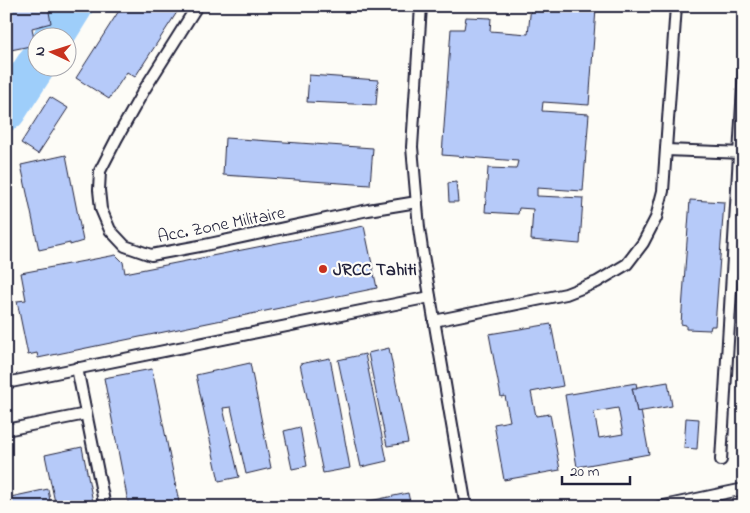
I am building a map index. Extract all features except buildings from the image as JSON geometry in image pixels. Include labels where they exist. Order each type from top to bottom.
[{"type":"lane","name":"Acc. Zone Militaire","points":[[197,6],[144,90],[100,170],[98,190],[101,209],[110,230],[125,246],[151,255],[368,210],[417,202]]},
{"type":"lane","points":[[421,6],[412,147],[419,228],[466,507]]},
{"type":"lane","points":[[434,321],[566,294],[598,282],[627,264],[643,243],[656,218],[663,191],[676,6]]},
{"type":"lane","points":[[721,460],[742,153],[744,70]]},
{"type":"lane","points":[[666,150],[742,153]]},
{"type":"lane","points":[[6,383],[430,297]]},
{"type":"lane","points":[[77,368],[105,507]]},
{"type":"lane","points":[[6,430],[86,414]]},
{"type":"lane","points":[[659,507],[744,489]]},
{"type":"waterway","points":[[59,28],[73,6]]},
{"type":"waterway","points":[[6,111],[28,77]]},
{"type":"place","name":"JRCC Tahiti","points":[[323,269]]}]
